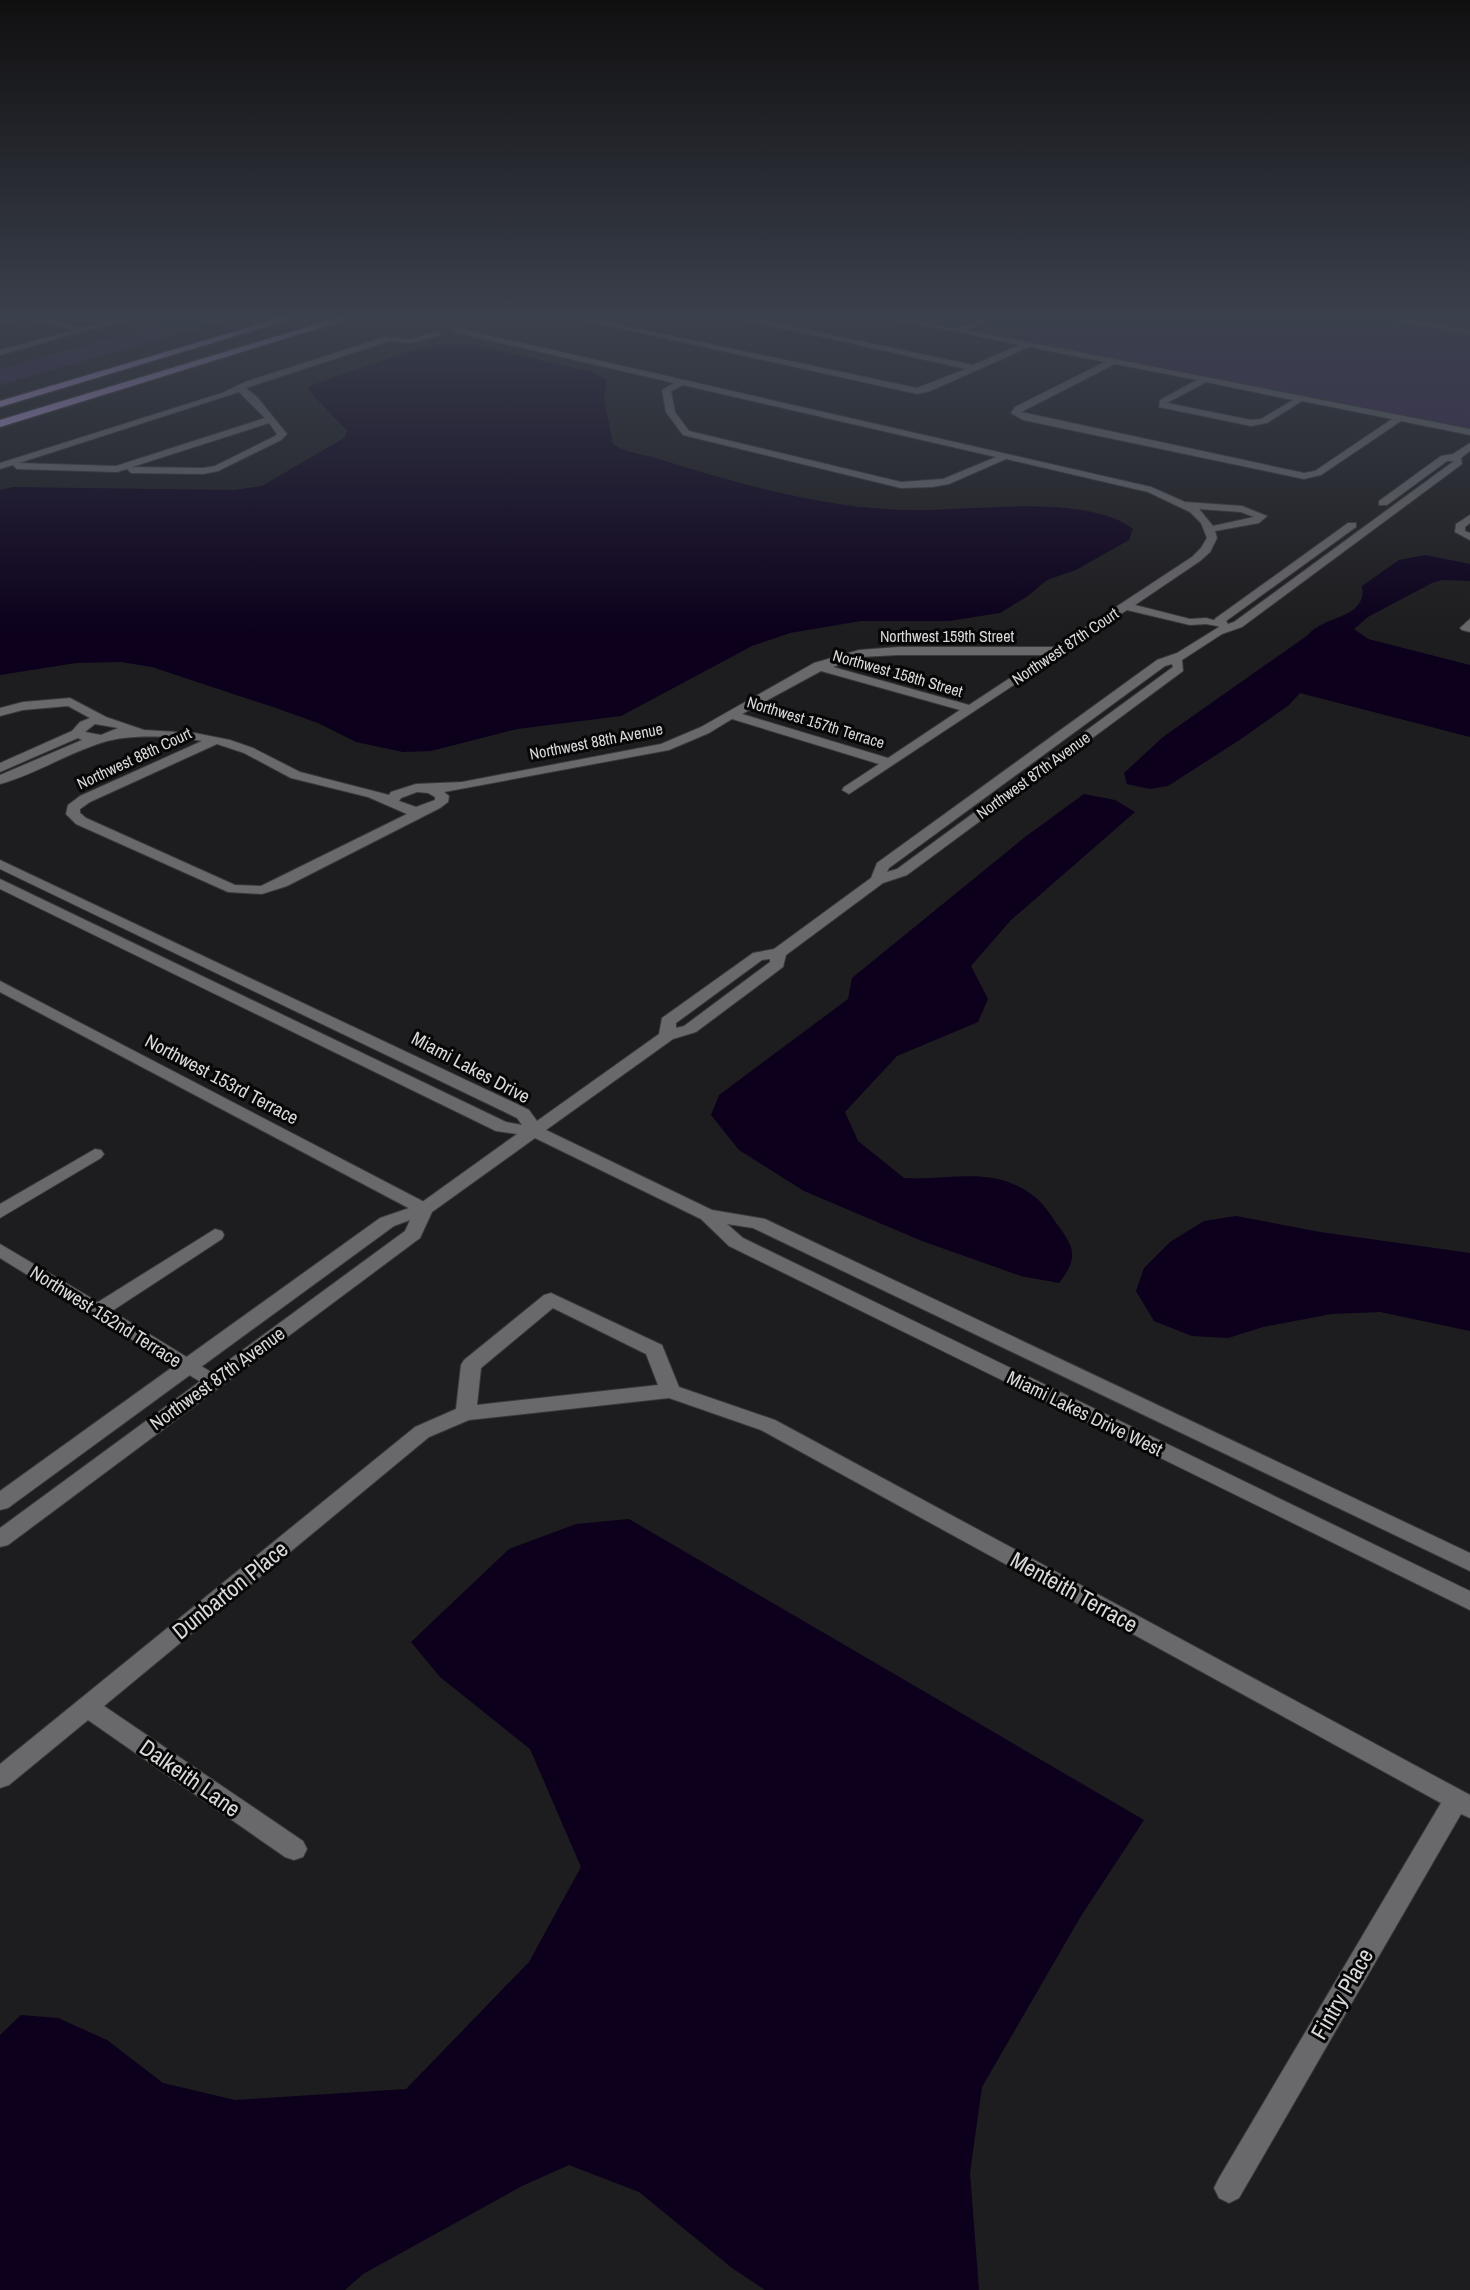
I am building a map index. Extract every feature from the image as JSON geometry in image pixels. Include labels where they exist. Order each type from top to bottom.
[{"type":"street","points":[[2,466],[142,421]]},
{"type":"street","points":[[117,469],[265,421]]},
{"type":"street","points":[[2,466],[204,471],[218,468],[278,438],[282,433],[272,421]]},
{"type":"street","points":[[677,421],[685,433],[894,484],[942,484],[1002,458]]},
{"type":"street","points":[[848,421],[1140,488],[1186,505],[1200,515],[1211,530],[1255,521],[1262,516],[1257,512],[1242,509],[1186,505]]},
{"type":"street","points":[[1041,421],[1304,476],[1318,473],[1396,421]]},
{"type":"street","points":[[1240,421],[1251,423],[1264,421]]},
{"type":"street","points":[[1414,421],[1470,432]]},
{"type":"street","name":"Northwest 87th Avenue","points":[[1224,626],[1220,620],[1444,458],[1456,457],[1470,446]]},
{"type":"street","name":"Northwest 87th Avenue","points":[[0,1502],[387,1222],[424,1209],[536,1132],[667,1036],[690,1029],[778,964],[778,953],[878,880],[902,872],[1179,668],[1177,661],[1224,626],[1238,625],[1459,461],[1456,457]]},
{"type":"street","points":[[1465,534],[1460,526],[1470,518]]},
{"type":"street","name":"Northwest 87th Court","points":[[849,790],[1202,554],[1211,542],[1211,530]]},
{"type":"street","points":[[1130,602],[1151,612],[1190,622],[1206,621],[1224,626]]},
{"type":"street","points":[[1130,602],[1162,605],[1201,615],[1206,621]]},
{"type":"street","points":[[1151,612],[1162,605]]},
{"type":"street","points":[[1470,622],[1466,628],[1470,629]]},
{"type":"street","name":"Northwest 159th Street","points":[[818,666],[838,659],[884,651],[1057,651]]},
{"type":"street","name":"Northwest 158th Street","points":[[818,666],[970,709]]},
{"type":"street","name":"Northwest 88th Avenue","points":[[408,789],[462,786],[508,775],[654,750],[692,736],[818,666]]},
{"type":"street","points":[[0,712],[63,701],[76,703],[84,723],[83,737],[97,739]]},
{"type":"street","name":"Northwest 157th Terrace","points":[[732,715],[890,763]]},
{"type":"street","points":[[0,768],[84,723],[103,720],[119,722],[120,731]]},
{"type":"street","points":[[0,780],[120,731],[213,741],[243,748],[285,772],[335,787],[369,793],[414,811],[430,808]]},
{"type":"street","name":"Northwest 88th Court","points":[[213,741],[85,799],[72,811],[81,821],[233,889],[262,890],[282,883],[387,829]]},
{"type":"street","name":"Northwest 88th Avenue","points":[[430,808],[462,786]]},
{"type":"street","points":[[369,793],[408,789]]},
{"type":"street","points":[[387,829],[399,818],[396,794],[408,789]]},
{"type":"street","points":[[431,789],[439,793],[442,799]]},
{"type":"street","points":[[387,829],[430,808]]},
{"type":"street","name":"Miami Lakes Drive","points":[[0,864],[523,1114],[536,1132]]},
{"type":"street","name":"Miami Lakes Drive","points":[[0,883],[502,1127],[536,1132]]},
{"type":"street","name":"Northwest 153rd Terrace","points":[[0,986],[424,1209]]},
{"type":"street","name":"Miami Lakes Drive West","points":[[536,1132],[707,1215],[758,1223],[1470,1563]]},
{"type":"street","points":[[0,1212],[95,1154]]},
{"type":"street","name":"Northwest 87th Avenue","points":[[3,1531],[413,1234],[424,1209]]},
{"type":"street","name":"Miami Lakes Drive West","points":[[707,1215],[736,1242],[1470,1601]]},
{"type":"street","points":[[99,1311],[215,1235]]},
{"type":"street","name":"Northwest 152nd Terrace","points":[[0,1250],[212,1382]]},
{"type":"street","points":[[466,1413],[471,1364],[551,1299],[655,1350],[670,1391]]},
{"type":"street","name":"Dunbarton Place","points":[[0,1777],[422,1432],[466,1413],[670,1391]]},
{"type":"street","name":"Menteith Terrace","points":[[670,1391],[768,1425],[1463,1803]]},
{"type":"street","name":"Dalkeith Lane","points":[[87,1707],[294,1849]]},
{"type":"street","name":"Fintry Place","points":[[1229,2188],[1463,1803]]},
{"type":"shaded area","points":[[337,421],[608,421],[613,444],[618,447],[784,494],[881,509],[1058,507],[1113,518],[1133,529],[1129,540],[1076,570],[1047,580],[1028,596],[1000,613],[949,621],[861,621],[790,633],[752,646],[621,716],[517,729],[431,751],[403,752],[356,742],[318,723],[152,667],[121,662],[76,663],[0,675],[0,490],[13,487],[234,490],[262,486],[344,438],[347,431]]},
{"type":"shaded area","points":[[1433,421],[1470,421],[1470,428]]},
{"type":"shaded area","points":[[1425,555],[1470,564],[1470,581],[1442,580],[1432,583],[1368,617],[1354,629],[1368,639],[1470,665],[1470,737],[1300,693],[1289,705],[1241,739],[1168,786],[1150,789],[1127,784],[1124,773],[1163,737],[1315,629],[1352,611],[1362,597],[1362,586],[1399,560]]},
{"type":"shaded area","points":[[1084,794],[1115,800],[1135,812],[1011,920],[971,966],[988,999],[978,1022],[897,1056],[845,1112],[858,1141],[904,1178],[987,1177],[1019,1187],[1035,1197],[1051,1215],[1071,1248],[1069,1268],[1059,1283],[1021,1276],[922,1241],[804,1191],[739,1150],[711,1115],[719,1095],[848,999],[852,978],[1025,837]]},
{"type":"shaded area","points":[[1236,1216],[1320,1232],[1470,1253],[1470,1331],[1380,1312],[1331,1314],[1263,1327],[1228,1338],[1192,1336],[1154,1321],[1136,1291],[1144,1268],[1170,1242],[1204,1221]]},
{"type":"shaded area","points":[[629,1519],[1144,1820],[1081,1916],[982,2087],[970,2173],[979,2290],[765,2290],[732,2268],[639,2192],[569,2165],[522,2186],[363,2274],[345,2290],[0,2290],[0,2035],[21,2015],[58,2018],[107,2040],[163,2083],[235,2100],[406,2089],[529,1962],[581,1867],[530,1749],[440,1677],[411,1642],[509,1549],[576,1524]]}]
